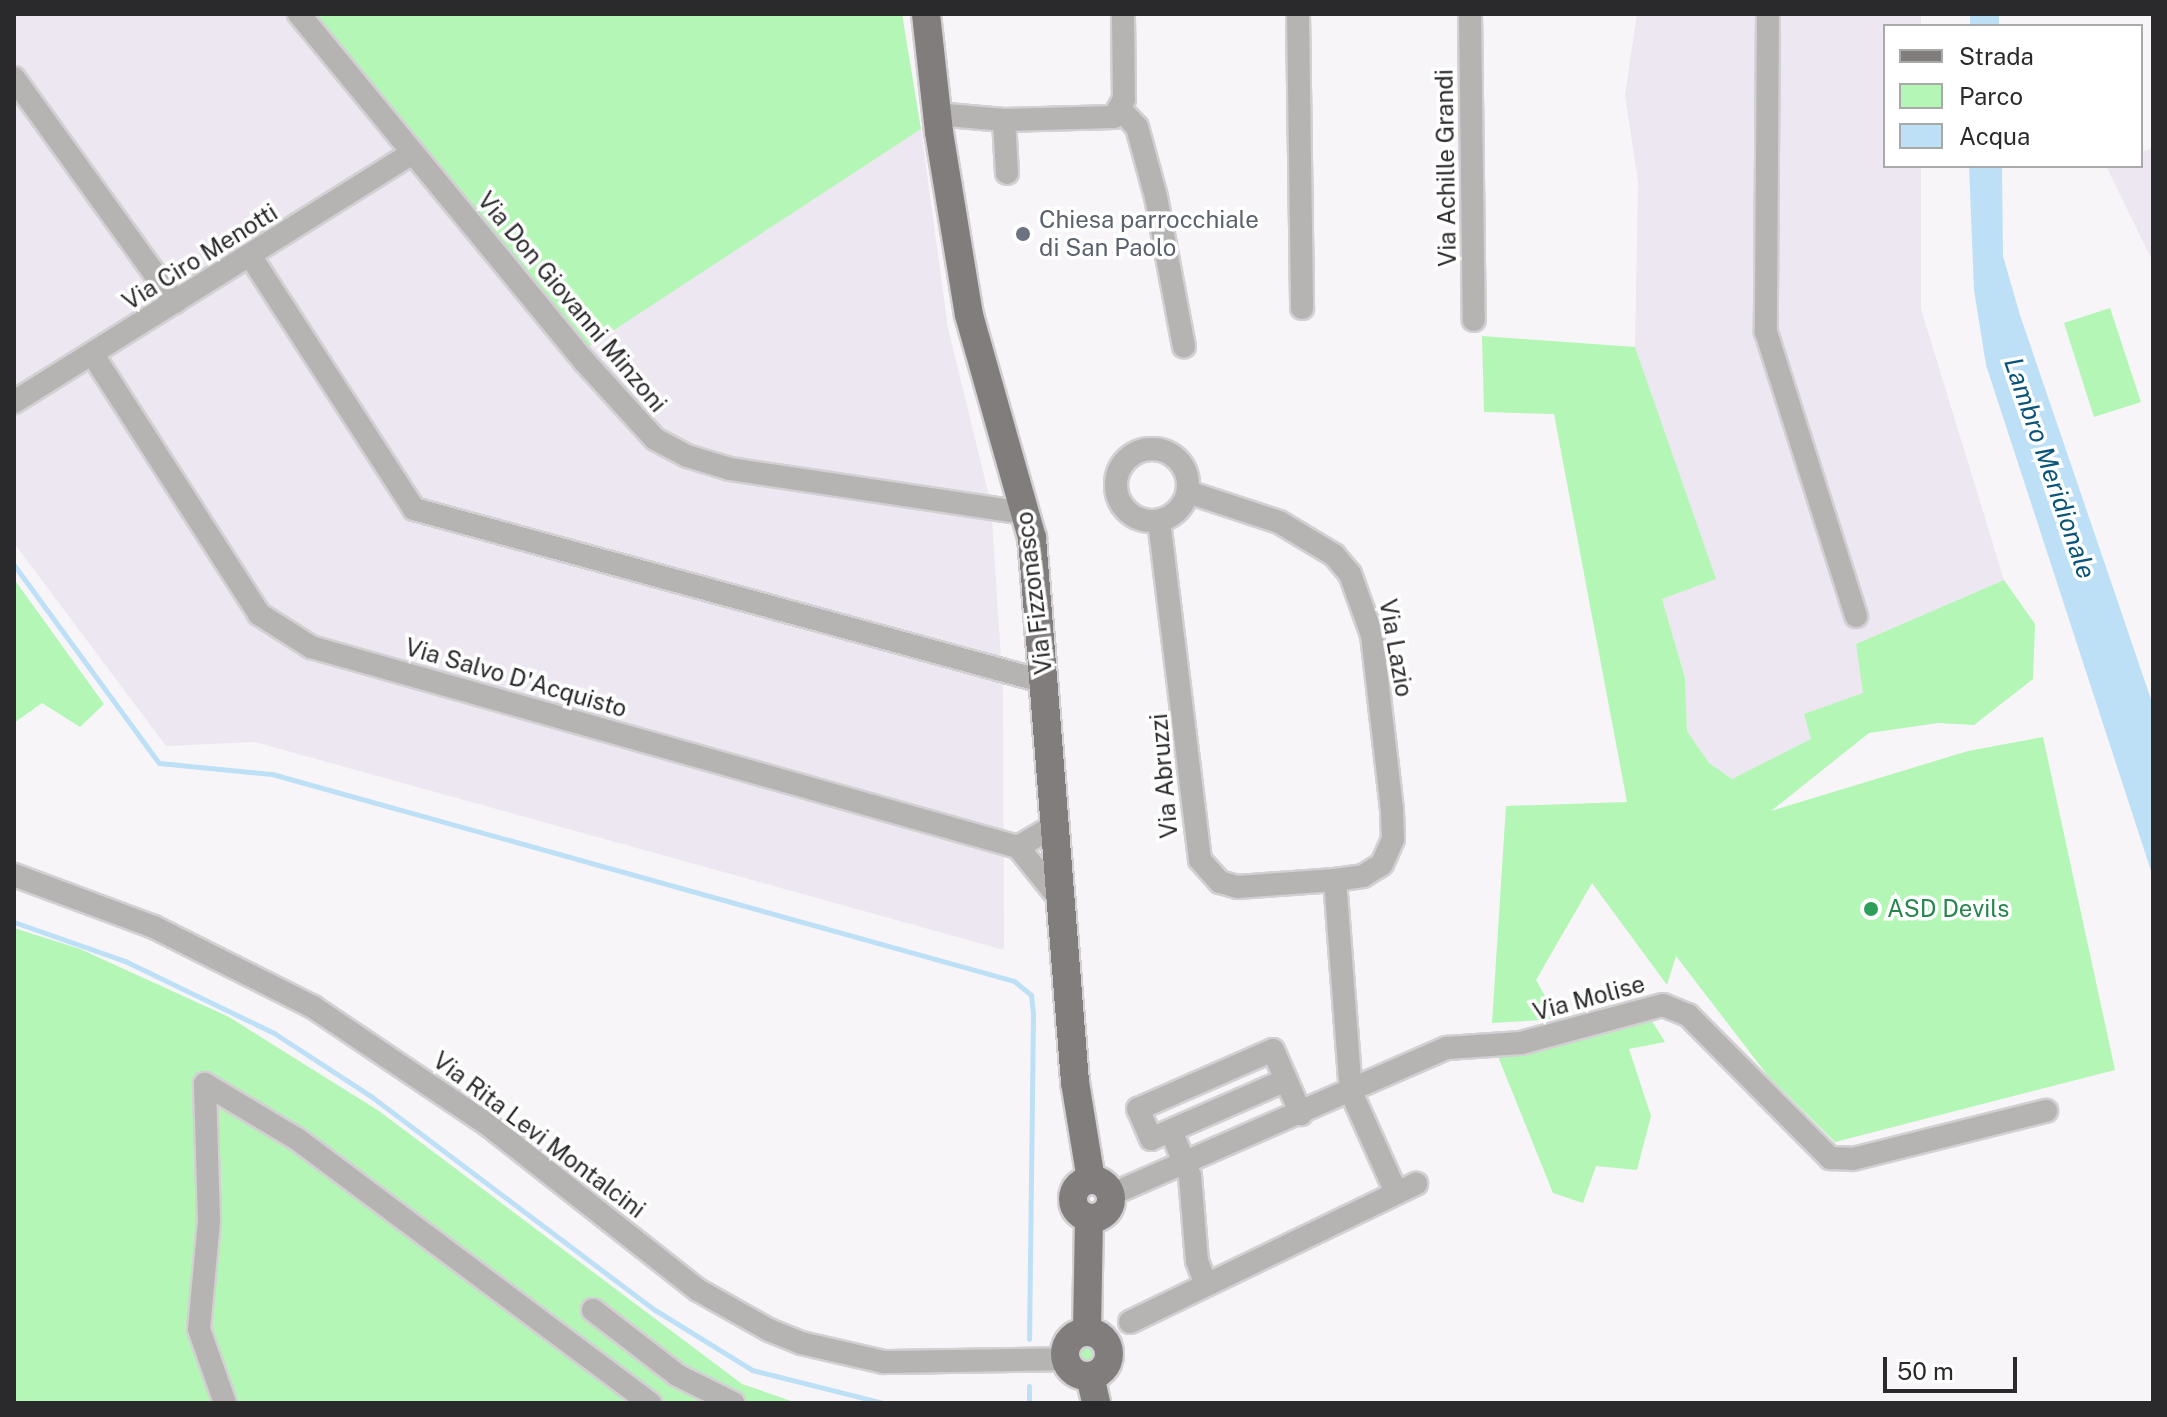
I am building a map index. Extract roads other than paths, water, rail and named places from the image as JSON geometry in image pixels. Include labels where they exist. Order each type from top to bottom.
[{"type":"main road","name":"Via Fizzonasco","points":[[926,14],[936,114],[969,315],[1026,513],[1045,682],[1075,1082],[1100,1188]]},
{"type":"main road","points":[[1087,1332],[1089,1218],[1073,1201],[1079,1185],[1100,1188]]},
{"type":"main road","points":[[1087,1332],[1106,1342],[1110,1357],[1093,1390],[1056,1359],[1070,1340],[1087,1332]]},
{"type":"street","name":"Via Don Giovanni Minzoni","points":[[299,14],[412,153],[655,439],[687,456],[730,469],[1026,513]]},
{"type":"street","points":[[1123,14],[1121,110],[1137,127],[1156,197],[1184,346]]},
{"type":"street","points":[[1298,14],[1302,308]]},
{"type":"street","name":"Via Achille Grandi","points":[[1470,14],[1474,320]]},
{"type":"street","points":[[1768,14],[1766,332],[1856,616]]},
{"type":"street","points":[[14,78],[175,302]]},
{"type":"street","points":[[936,114],[1004,120],[1103,120],[1121,110]]},
{"type":"street","points":[[1004,120],[1007,173]]},
{"type":"street","name":"Via Ciro Menotti","points":[[14,402],[251,257],[412,153]]},
{"type":"street","points":[[251,257],[414,509],[1045,682]]},
{"type":"street","name":"Via Salvo D'Acquisto","points":[[93,355],[247,598],[288,636],[311,647],[1018,847]]},
{"type":"street","points":[[1145,449],[1173,454],[1183,465],[1188,492],[1182,506],[1159,521],[1144,521],[1121,505],[1116,477],[1121,464],[1145,449]]},
{"type":"street","name":"Via Lazio","points":[[1188,492],[1305,535],[1334,555],[1363,600],[1372,635],[1393,839],[1382,864],[1363,876],[1335,880]]},
{"type":"street","name":"Via Abruzzi","points":[[1159,521],[1200,860],[1220,882],[1237,887],[1335,880]]},
{"type":"street","points":[[1057,824],[1018,847],[1063,903]]},
{"type":"street","name":"Via Rita Levi Montalcini","points":[[14,875],[154,927],[336,1022],[487,1124],[698,1290],[769,1330],[801,1343],[884,1362],[1056,1359]]},
{"type":"street","points":[[1130,1322],[1406,1188],[1351,1092],[1335,880]]},
{"type":"street","name":"Via Molise","points":[[1100,1188],[1186,1166],[1447,1048],[1521,1043],[1663,1005],[1688,1015],[1830,1158],[1853,1159],[2046,1111]]},
{"type":"street","points":[[1286,1080],[1151,1139],[1138,1109],[1273,1050],[1301,1114]]},
{"type":"street","points":[[225,1403],[199,1329],[209,1221],[205,1084],[297,1139],[650,1403]]},
{"type":"street","points":[[1171,1131],[1186,1166],[1197,1261],[1206,1284]]},
{"type":"street","points":[[593,1310],[677,1375],[733,1403]]},
{"type":"water","points":[[1970,14],[1999,14],[1999,24],[1970,24]]},
{"type":"water","name":"Lambro Meridionale","points":[[1969,168],[2002,168],[2003,256],[2020,315],[2153,705],[2153,877],[1986,365],[1974,290]]},
{"type":"waterway","points":[[14,565],[159,763],[272,774],[1014,981],[1031,995],[1033,1015],[1029,1339]]},
{"type":"waterway","points":[[14,922],[125,961],[274,1033],[372,1097],[655,1310],[752,1370],[883,1403]]},
{"type":"waterway","points":[[1029,1386],[1029,1403]]},
{"type":"place","name":"Chiesa parrocchiale di San Paolo","points":[[1023,234]]},
{"type":"place","name":"ASD Devils","points":[[1871,909]]}]
